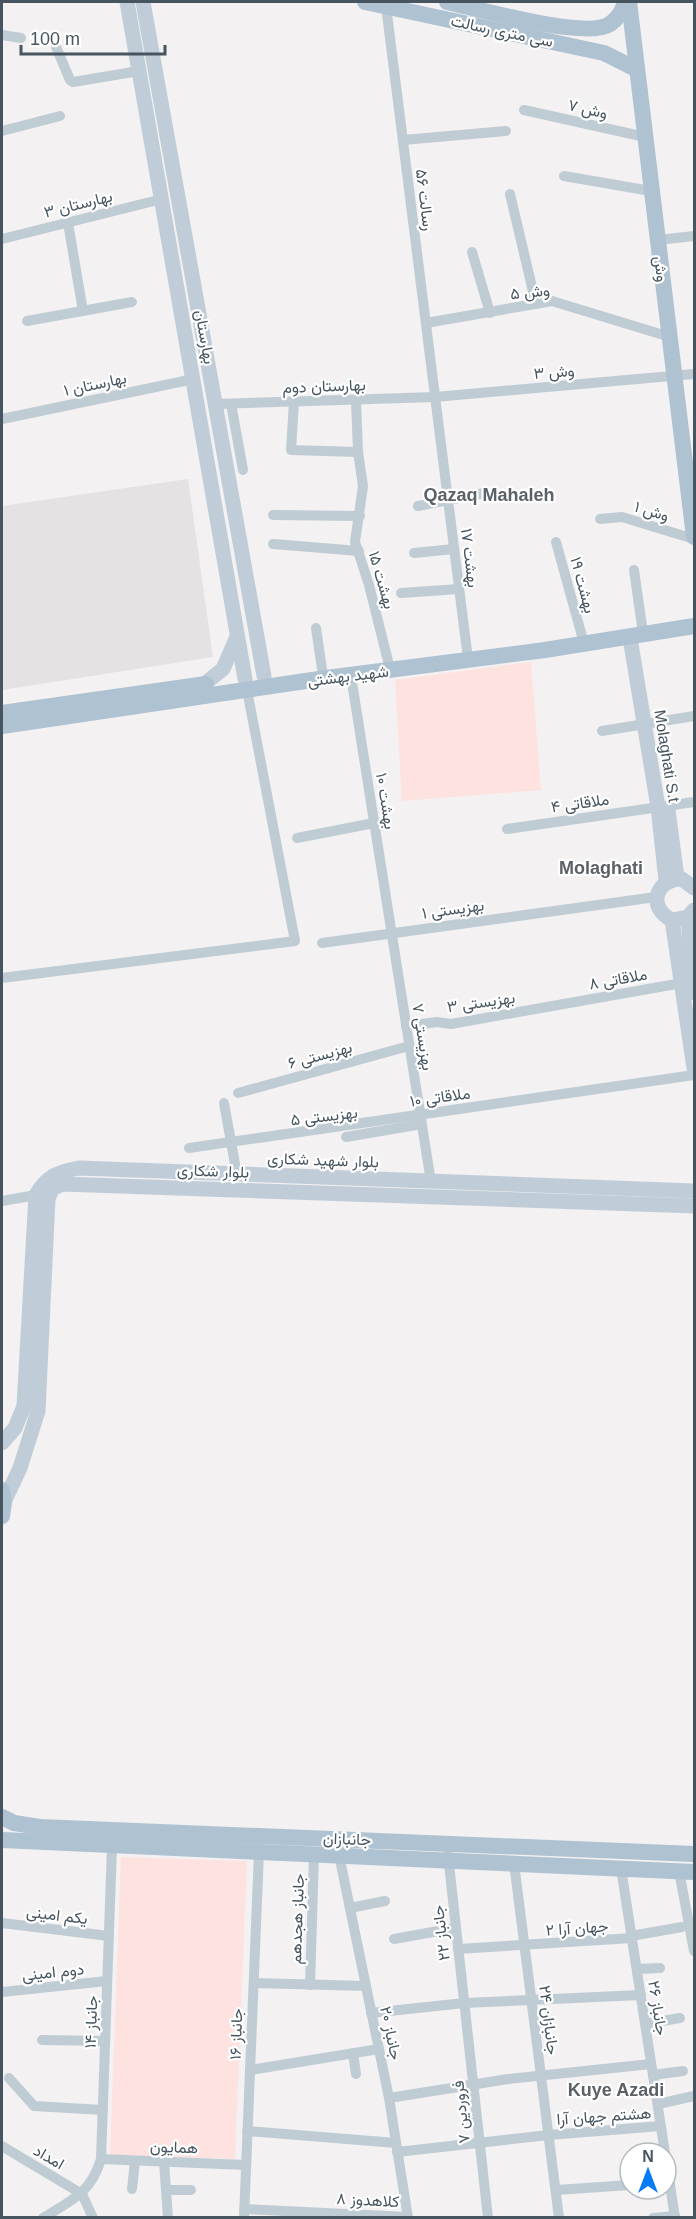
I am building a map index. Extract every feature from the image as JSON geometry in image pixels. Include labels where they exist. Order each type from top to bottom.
[{"type":"main road","name":"بهارستان","points":[[127,2],[246,684]]},
{"type":"main road","name":"بهارستان","points":[[143,2],[265,682]]},
{"type":"main road","name":"سی متری رسالت","points":[[365,2],[604,54],[636,69]]},
{"type":"main road","name":"سی متری رسالت","points":[[447,2],[590,30],[609,25],[618,17],[628,2]]},
{"type":"main road","name":"وش","points":[[628,2],[694,538]]},
{"type":"main road","points":[[496,30],[501,13]]},
{"type":"main road","points":[[140,76],[157,78]]},
{"type":"main road","points":[[206,448],[222,446]]},
{"type":"main road","name":"شهید بهشتی","points":[[2,726],[246,684],[351,676],[635,631],[694,616]]},
{"type":"main road","name":"شهید بهشتی","points":[[265,682],[322,669],[582,636],[694,626]]},
{"type":"main road","name":"Molaghati S.t","points":[[635,631],[663,806],[671,880]]},
{"type":"main road","points":[[203,685],[224,669],[237,636]]},
{"type":"main road","name":"شهید بهشتی","points":[[2,713],[203,685],[246,684]]},
{"type":"main road","points":[[691,983],[672,920],[660,912],[656,897],[671,880],[689,882],[694,888]]},
{"type":"main road","points":[[672,920],[692,913],[691,983],[694,1068]]},
{"type":"main road","name":"بلوار شهید شکاری","points":[[36,1195],[45,1181],[52,1176],[59,1172],[79,1168],[237,1175],[256,1183],[431,1182],[694,1191]]},
{"type":"main road","name":"بلوار شکاری","points":[[2,1503],[20,1468],[38,1412],[47,1210],[52,1189],[62,1184],[256,1183],[694,1206]]},
{"type":"main road","points":[[2,1443],[15,1428],[24,1406],[36,1195]]},
{"type":"main road","name":"جانبازان","points":[[2,1817],[14,1823],[40,1827],[259,1852],[687,1872]]},
{"type":"main road","name":"جانبازان","points":[[2,1840],[112,1846],[176,1841],[447,1843],[694,1854]]},
{"type":"street","name":"۵۶ رسالت","points":[[386,6],[435,397]]},
{"type":"street","points":[[2,34],[21,38]]},
{"type":"street","points":[[56,47],[70,80],[73,82],[140,76]]},
{"type":"street","name":"وش ۷","points":[[524,110],[645,137]]},
{"type":"street","points":[[2,131],[60,116]]},
{"type":"street","points":[[403,140],[506,131]]},
{"type":"street","points":[[564,176],[651,190]]},
{"type":"street","points":[[510,194],[536,304]]},
{"type":"street","name":"بهارستان ۳","points":[[2,239],[162,198]]},
{"type":"street","points":[[68,223],[83,311]]},
{"type":"street","points":[[658,240],[694,236]]},
{"type":"street","points":[[472,252],[490,313]]},
{"type":"street","name":"وش ۵","points":[[426,323],[552,301],[670,338]]},
{"type":"street","points":[[27,321],[132,302]]},
{"type":"street","name":"وش ۳","points":[[435,397],[694,375]]},
{"type":"street","name":"۱ بهارستان","points":[[2,419],[194,379]]},
{"type":"street","name":"بهارستان دوم","points":[[215,404],[435,397]]},
{"type":"street","name":"بهشت ۱۷","points":[[435,397],[467,651]]},
{"type":"street","name":"بهشت ۱۵","points":[[356,401],[358,452],[363,486],[355,542],[388,661]]},
{"type":"street","points":[[294,402],[291,450],[358,452]]},
{"type":"street","points":[[231,404],[243,470]]},
{"type":"street","points":[[418,506],[483,493]]},
{"type":"street","points":[[273,515],[360,516]]},
{"type":"street","name":"وش ۱","points":[[600,519],[622,517],[694,538]]},
{"type":"street","name":"بهشت ۱۹","points":[[556,542],[582,636]]},
{"type":"street","points":[[273,544],[359,551]]},
{"type":"street","points":[[414,553],[454,549]]},
{"type":"street","points":[[634,570],[635,631]]},
{"type":"street","points":[[401,593],[459,589]]},
{"type":"street","points":[[316,628],[322,669]]},
{"type":"street","name":"بهشت ۱۰","points":[[351,676],[391,932]]},
{"type":"street","points":[[2,978],[295,941],[246,684]]},
{"type":"street","points":[[602,731],[694,716]]},
{"type":"street","name":"ملاقاتی ۴","points":[[507,829],[694,802]]},
{"type":"street","points":[[297,838],[374,823]]},
{"type":"street","name":"بهزیستی ۱","points":[[322,943],[656,897]]},
{"type":"street","name":"۷ بهزیستی","points":[[391,932],[431,1182]]},
{"type":"street","name":"ملاقاتی ۸","points":[[559,1005],[691,983]]},
{"type":"street","name":"۳ بهزیستی","points":[[406,1026],[437,1022],[451,1024],[559,1005]]},
{"type":"street","name":"بهزیستی ۶","points":[[238,1093],[409,1046]]},
{"type":"street","name":"۱۰ ملاقاتی","points":[[189,1148],[694,1075]]},
{"type":"street","points":[[224,1103],[237,1175]]},
{"type":"street","points":[[346,1137],[421,1122]]},
{"type":"street","name":"۵ بهزیستی","points":[[189,1148],[421,1122]]},
{"type":"street","points":[[2,1201],[36,1195]]},
{"type":"street","name":"۲۲ جانباز","points":[[447,1843],[464,2003]]},
{"type":"street","name":"جانباز ۱۴","points":[[82,2194],[95,2179],[101,2159],[112,1846]]},
{"type":"street","name":"جانباز ۱۶","points":[[244,2213],[259,1852]]},
{"type":"street","name":"جانباز هجدهم","points":[[310,1985],[314,1855]]},
{"type":"street","name":"۲۰ جانباز","points":[[339,1856],[389,2098],[408,2217]]},
{"type":"street","name":"جانبازان ۲۴","points":[[514,1863],[559,2217]]},
{"type":"street","name":"جانباز ۲۶","points":[[621,1868],[663,2141]]},
{"type":"street","points":[[687,1872],[694,1951]]},
{"type":"street","points":[[350,1908],[385,1901]]},
{"type":"street","name":"یکم امینی","points":[[2,1923],[109,1936]]},
{"type":"street","name":"۲ جهان آرا","points":[[458,1949],[524,1947],[632,1937],[682,1927]]},
{"type":"street","points":[[394,1939],[455,1928]]},
{"type":"street","points":[[637,1969],[660,1968]]},
{"type":"street","name":"دوم امینی","points":[[2,1992],[107,1981]]},
{"type":"street","points":[[254,1983],[366,1986]]},
{"type":"street","points":[[371,2013],[464,2003],[641,1995]]},
{"type":"street","name":"فروردین ۷","points":[[464,2003],[488,2217]]},
{"type":"street","points":[[645,2024],[680,2018]]},
{"type":"street","points":[[42,2040],[105,2041]]},
{"type":"street","points":[[250,2070],[379,2049]]},
{"type":"street","points":[[353,2053],[356,2074]]},
{"type":"street","points":[[389,2098],[541,2075],[596,2070],[683,2071]]},
{"type":"street","points":[[9,2078],[34,2106],[103,2110]]},
{"type":"street","points":[[658,2104],[694,2096]]},
{"type":"street","name":"هشتم جهان آرا","points":[[247,2131],[324,2137],[397,2147],[661,2126]]},
{"type":"street","name":"امداد","points":[[2,2146],[82,2194]]},
{"type":"street","name":"همایون","points":[[101,2159],[246,2165]]},
{"type":"street","points":[[132,2189],[135,2161]]},
{"type":"street","points":[[164,2162],[168,2217]]},
{"type":"street","points":[[556,2190],[618,2186]]},
{"type":"street","points":[[166,2190],[191,2190]]},
{"type":"street","points":[[43,2217],[82,2194],[93,2217]]},
{"type":"street","points":[[653,2217],[675,2217],[672,2201]]},
{"type":"street","name":"کلاهدوز ۸","points":[[244,2213],[326,2213],[408,2217]]},
{"type":"shaded area","points":[[188,479],[213,657],[2,690],[2,506]]},
{"type":"shaded area","points":[[531,662],[541,790],[402,801],[395,680]]},
{"type":"shaded area","points":[[121,1857],[247,1861],[235,2159],[110,2155]]},
{"type":"district","name":"Qazaq Mahaleh","points":[[489,495]]},
{"type":"district","name":"Molaghati","points":[[601,868]]},
{"type":"district","name":"Kuye Azadi","points":[[616,2090]]}]
